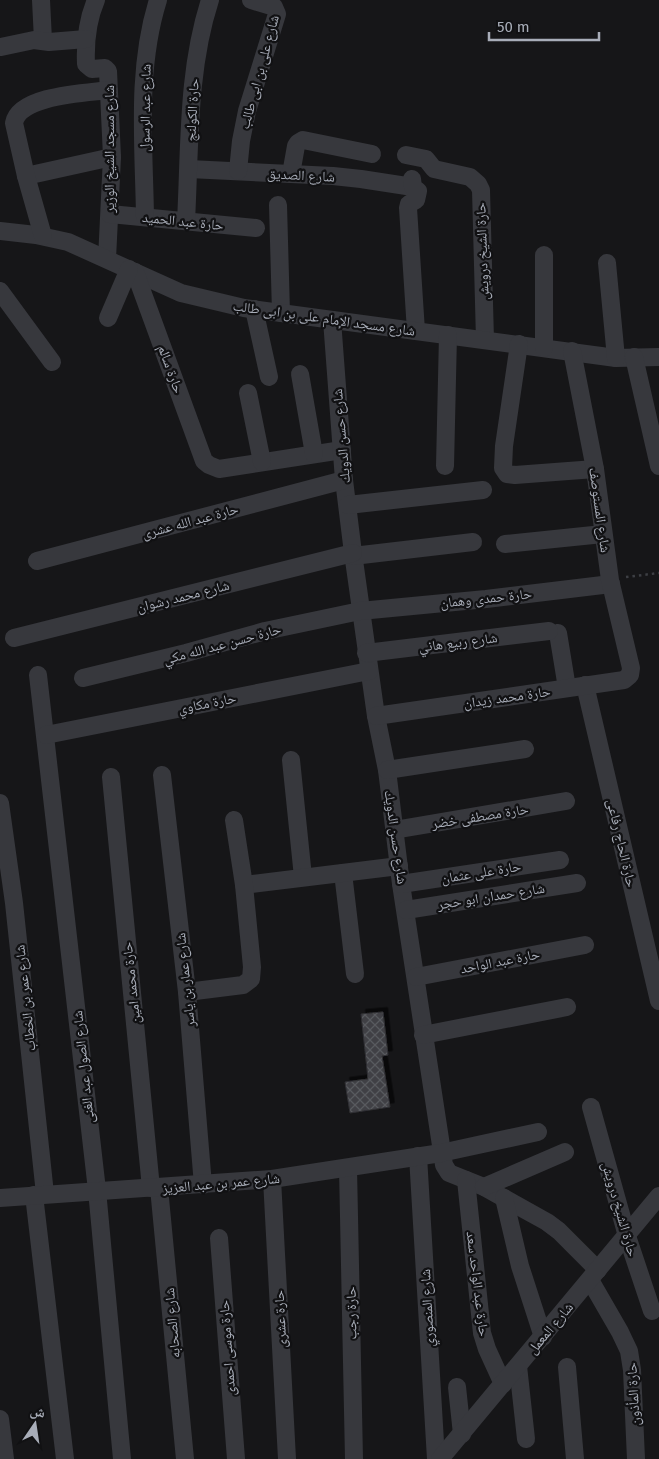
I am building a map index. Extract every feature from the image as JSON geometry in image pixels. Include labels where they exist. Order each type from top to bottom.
[{"type":"street","points":[[41,0],[42,40]]},
{"type":"street","name":"شارع مسجد الشيخ الوزير","points":[[96,0],[88,24],[86,64],[92,69],[107,69],[112,157],[108,259]]},
{"type":"street","name":"شارع عبد الرسول","points":[[145,217],[143,79],[147,43],[158,0]]},
{"type":"street","name":"حارة الكولنج","points":[[186,221],[196,55],[210,0]]},
{"type":"street","name":"شارع على بن ابى طالب","points":[[238,171],[247,110],[277,14],[276,9],[271,6],[251,0]]},
{"type":"street","points":[[1,47],[34,40],[53,42],[86,39]]},
{"type":"street","points":[[42,236],[14,123],[17,115],[21,111],[49,99],[109,90]]},
{"type":"street","points":[[291,174],[296,146],[303,140],[372,154]]},
{"type":"street","name":"حارة الشيخ درويش","points":[[406,154],[426,159],[434,169],[470,177],[478,184],[481,190],[485,340]]},
{"type":"street","points":[[26,176],[112,157]]},
{"type":"street","name":"شارع الصديق","points":[[189,169],[412,182],[418,191],[418,197],[409,204],[408,208],[416,331]]},
{"type":"street","points":[[278,205],[281,313]]},
{"type":"street","name":"حارة عبد الحميد","points":[[110,214],[256,228]]},
{"type":"street","name":"شارع مسجد الإمام على بن ابى طالب","points":[[0,231],[42,236],[68,242],[181,292],[221,303],[281,313],[616,358],[659,357]]},
{"type":"street","points":[[544,255],[544,348]]},
{"type":"street","points":[[607,263],[616,358]]},
{"type":"street","points":[[108,318],[132,270]]},
{"type":"street","name":"حارة سالم","points":[[132,270],[204,461],[219,469],[262,462]]},
{"type":"street","points":[[0,291],[52,362]]},
{"type":"street","points":[[254,309],[270,378]]},
{"type":"street","name":"شارع حسن الدويك","points":[[332,320],[344,480],[360,611],[376,716],[387,770],[401,884],[441,1153],[446,1170],[484,1187],[547,1222],[559,1231],[594,1275]]},
{"type":"street","points":[[445,466],[448,335]]},
{"type":"street","points":[[519,344],[504,446],[503,468],[506,474],[515,476],[595,469]]},
{"type":"street","name":"شارع المستوصف","points":[[572,351],[595,469],[610,582],[631,668]]},
{"type":"street","points":[[634,357],[659,466]]},
{"type":"street","points":[[300,374],[314,454]]},
{"type":"street","points":[[248,393],[262,462],[342,450]]},
{"type":"street","name":"حارة عبد الله عشرى","points":[[37,561],[344,480]]},
{"type":"street","points":[[348,506],[483,490]]},
{"type":"street","points":[[505,544],[603,534]]},
{"type":"street","name":"شارع محمد رشوان","points":[[14,638],[353,554],[473,542]]},
{"type":"street","name":"حارة حمدى وهمان","points":[[360,611],[486,599],[610,582]]},
{"type":"street","name":"حارة حسن عبد الله مكي","points":[[84,678],[265,631],[360,611]]},
{"type":"street","name":"شارع ربيع هاني","points":[[366,654],[554,632],[567,688]]},
{"type":"street","name":"حارة محمد زيدان","points":[[376,716],[624,680],[630,675],[631,668]]},
{"type":"street","name":"حارة مكاوي","points":[[46,735],[369,671]]},
{"type":"street","name":"شارع الصول عبد الغنى","points":[[38,675],[97,1190],[122,1459]]},
{"type":"street","name":"حارة الحاج رفاعى","points":[[585,685],[659,1000]]},
{"type":"street","points":[[387,770],[525,749]]},
{"type":"street","points":[[291,760],[303,877]]},
{"type":"street","name":"شارع عمار بن ياسر","points":[[162,775],[187,992],[203,1185]]},
{"type":"street","name":"حارة محمد امين","points":[[111,777],[155,1188]]},
{"type":"street","name":"حارة مصطفى خضر","points":[[394,830],[566,802]]},
{"type":"street","name":"شارع عمر بن الخطاب","points":[[0,803],[14,903],[65,1459]]},
{"type":"street","points":[[187,992],[243,985],[251,979],[252,967],[244,885],[234,820]]},
{"type":"street","name":"حارة على عثمان","points":[[401,884],[560,860]]},
{"type":"street","points":[[244,885],[399,866]]},
{"type":"street","points":[[343,873],[355,974]]},
{"type":"street","name":"شارع حمدان ابو حجر","points":[[406,910],[576,883]]},
{"type":"street","name":"حارة عبد الواحد","points":[[416,977],[585,945]]},
{"type":"street","points":[[423,1035],[567,1008]]},
{"type":"street","name":"حارة الشيخ درويش","points":[[590,1107],[627,1236],[652,1311]]},
{"type":"street","name":"شارع عمر بن عبد العزيز","points":[[0,1198],[97,1190],[272,1180],[441,1153],[538,1132]]},
{"type":"street","points":[[484,1187],[565,1152]]},
{"type":"street","name":"شارع المنصوري","points":[[418,1156],[436,1459]]},
{"type":"street","name":"حارة رجب","points":[[348,1168],[354,1459]]},
{"type":"street","name":"حارة عشرى","points":[[272,1180],[287,1459]]},
{"type":"street","name":"حارة عبد الواحد سعد","points":[[466,1180],[482,1333],[503,1384]]},
{"type":"street","name":"شارع الصحابه","points":[[155,1188],[185,1459]]},
{"type":"street","name":"شارع المعمل","points":[[440,1459],[659,1196]]},
{"type":"street","points":[[504,1198],[520,1266],[543,1337]]},
{"type":"street","name":"حارة موسى احمدى","points":[[219,1238],[236,1459]]},
{"type":"street","name":"حارة المأذون","points":[[594,1275],[629,1351],[632,1370],[636,1459]]},
{"type":"street","points":[[518,1366],[526,1439]]},
{"type":"street","points":[[567,1367],[575,1459]]},
{"type":"street","points":[[457,1387],[462,1434]]},
{"type":"street","points":[[0,1419],[5,1459]]},
{"type":"path","points":[[610,582],[659,573]]},
{"type":"building","points":[[383,1012],[388,1055],[382,1056],[390,1107],[350,1113],[345,1082],[368,1079],[361,1014]]}]
